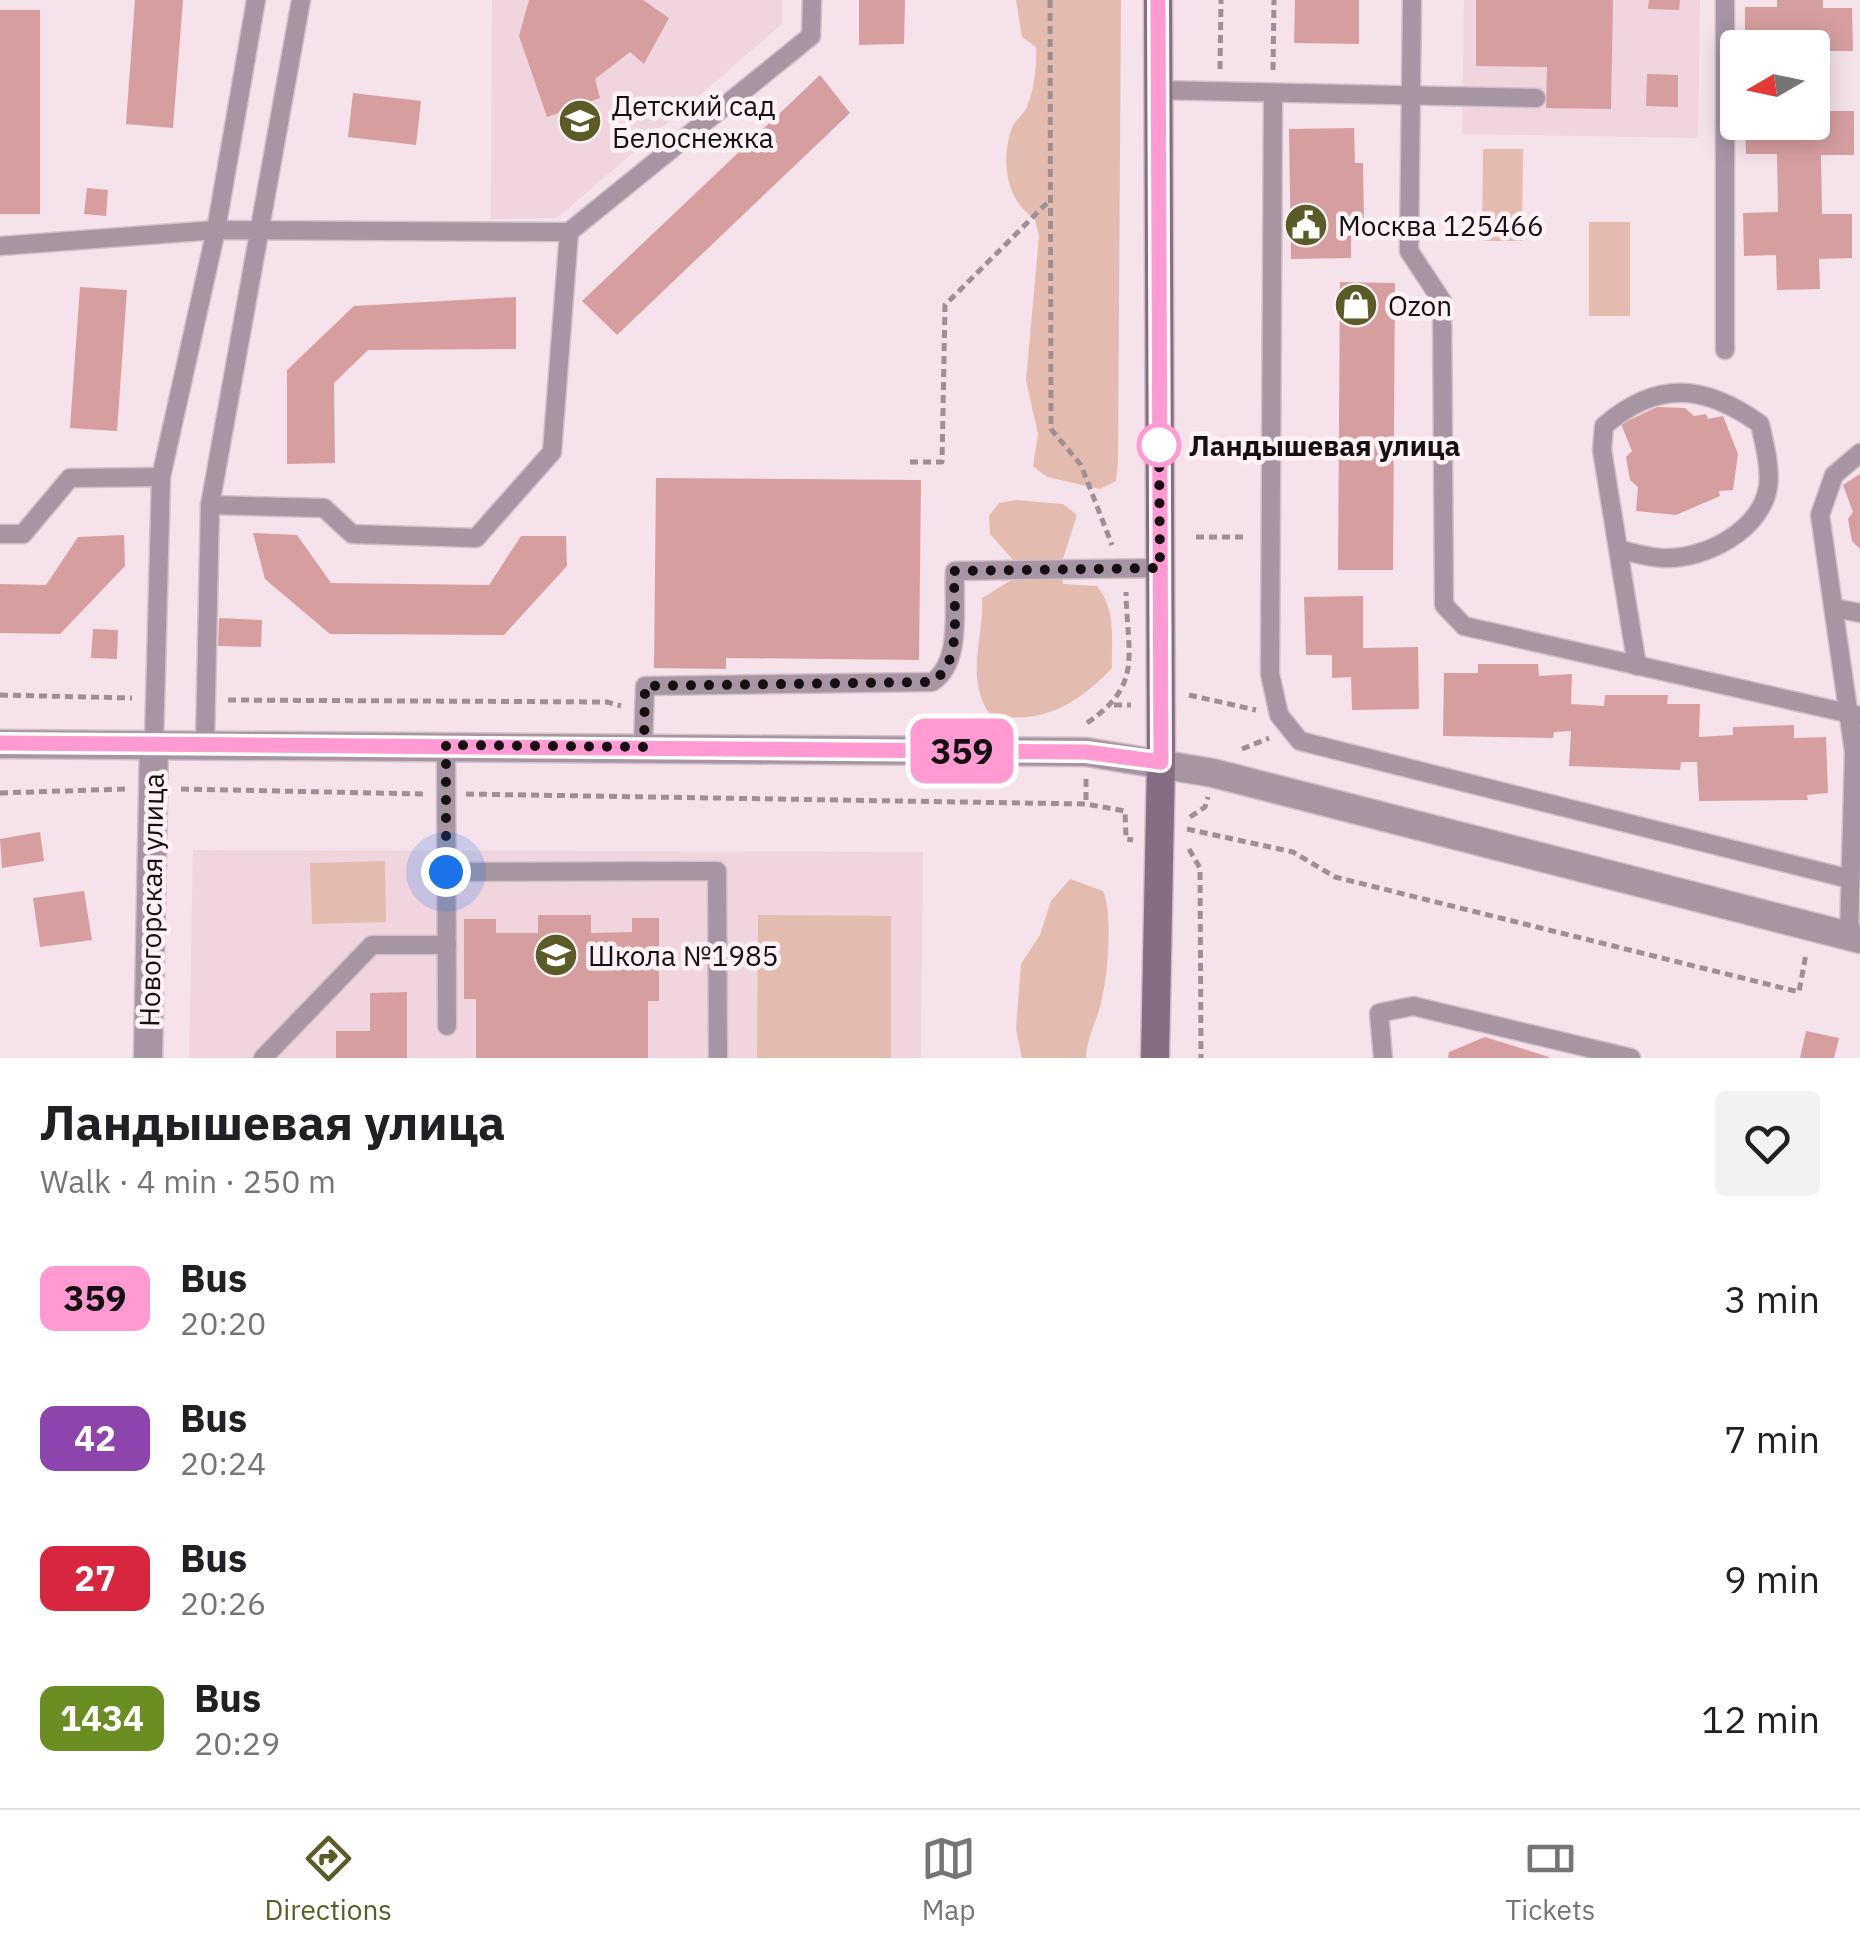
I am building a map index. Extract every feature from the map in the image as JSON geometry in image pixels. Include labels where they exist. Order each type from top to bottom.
[{"type":"main road","points":[[1155,1058],[1161,762],[1158,0]]},
{"type":"street","points":[[0,744],[154,742],[1086,752],[1161,762],[1855,938]]},
{"type":"street","name":"Новогорская улица","points":[[148,1058],[154,742]]},
{"type":"lane","points":[[154,742],[161,477],[216,230],[256,0]]},
{"type":"lane","points":[[204,743],[210,505],[300,0]]},
{"type":"lane","points":[[0,246],[216,230],[569,232],[811,36],[812,0]]},
{"type":"lane","points":[[1412,0],[1409,251],[1442,301],[1444,605],[1464,626],[1855,715]]},
{"type":"lane","points":[[1725,0],[1725,350]]},
{"type":"lane","points":[[1158,90],[1536,98]]},
{"type":"lane","points":[[1272,93],[1270,674],[1285,722],[1300,741],[1850,879]]},
{"type":"lane","points":[[210,505],[324,508],[352,534],[476,538],[552,452],[569,232]]},
{"type":"lane","points":[[1618,550],[1666,558],[1701,553],[1732,538],[1760,512],[1768,485],[1760,424],[1737,407],[1702,394],[1662,392],[1630,404],[1604,426],[1602,450],[1618,550],[1637,666]]},
{"type":"lane","points":[[1855,938],[1850,879],[1855,715],[1820,515],[1834,475],[1860,452]]},
{"type":"lane","points":[[0,534],[23,534],[70,478],[161,477]]},
{"type":"lane","points":[[644,747],[645,686],[932,682],[944,675],[952,660],[954,571],[1160,568]]},
{"type":"lane","points":[[1834,608],[1860,612]]},
{"type":"lane","points":[[446,745],[447,1026]]},
{"type":"lane","points":[[446,872],[717,872],[718,1058]]},
{"type":"lane","points":[[262,1058],[372,945],[447,945]]},
{"type":"lane","points":[[1383,1058],[1379,1013],[1413,1006],[1631,1058]]},
{"type":"path","points":[[1050,0],[1051,429],[1081,465],[1116,557],[1126,570],[1127,684],[1114,704],[1087,723],[1068,723]]},
{"type":"path","points":[[1219,92],[1220,0]]},
{"type":"path","points":[[1272,93],[1274,0]]},
{"type":"path","points":[[910,462],[942,462],[945,305],[1050,200]]},
{"type":"path","points":[[1196,537],[1237,537]]},
{"type":"path","points":[[1181,693],[1285,722]]},
{"type":"path","points":[[0,695],[154,698]]},
{"type":"path","points":[[205,700],[607,702],[644,712]]},
{"type":"path","points":[[381,701],[381,713]]},
{"type":"path","points":[[1230,754],[1285,722]]},
{"type":"path","points":[[1086,804],[1087,723]]},
{"type":"path","points":[[1187,829],[1293,852],[1335,877],[1798,992],[1806,951]]},
{"type":"path","points":[[1184,840],[1200,868],[1201,1058]]},
{"type":"shaded area","name":"Детский сад Белоснежка","points":[[492,0],[782,0],[782,24],[557,218],[491,219]]},
{"type":"shaded area","points":[[1016,0],[1121,0],[1118,462],[1116,481],[1100,489],[1047,477],[1033,466],[1038,434],[1026,380],[1039,236],[1035,219],[1017,202],[1012,191],[1006,153],[1012,128],[1031,95],[1036,47],[1022,37]]},
{"type":"shaded area","points":[[1464,0],[1700,0],[1698,138],[1462,134]]},
{"type":"shaded area","points":[[1483,149],[1523,149],[1522,241],[1482,241]]},
{"type":"shaded area","points":[[1589,222],[1630,222],[1630,316],[1589,316]]},
{"type":"shaded area","points":[[1016,500],[1063,504],[1077,515],[1060,568],[1063,584],[1097,586],[1103,595],[1110,615],[1112,668],[1086,692],[1057,709],[1041,715],[1007,717],[989,713],[982,699],[977,657],[982,598],[1013,579],[1015,562],[990,534],[989,516],[999,503]]},
{"type":"shaded area","name":"Школа №1985","points":[[193,850],[923,852],[921,1058],[189,1058]]},
{"type":"shaded area","points":[[385,861],[386,922],[312,924],[310,863]]},
{"type":"shaded area","points":[[1070,879],[1103,891],[1106,901],[1108,943],[1100,1006],[1086,1058],[1022,1058],[1016,1029],[1021,964],[1040,935],[1051,901]]},
{"type":"shaded area","points":[[758,915],[891,916],[891,1058],[757,1058]]},
{"type":"building","points":[[135,0],[183,0],[173,128],[126,124]]},
{"type":"building","points":[[529,0],[643,0],[669,18],[644,64],[630,52],[595,79],[600,98],[547,117],[519,36]]},
{"type":"building","points":[[859,0],[905,0],[904,44],[859,45]]},
{"type":"building","points":[[1295,0],[1359,0],[1359,44],[1294,43]]},
{"type":"building","points":[[1476,0],[1613,0],[1611,109],[1546,108],[1547,67],[1476,66]]},
{"type":"building","points":[[1649,0],[1680,0],[1679,10],[1648,9]]},
{"type":"building","points":[[1777,0],[1823,0],[1823,8],[1852,8],[1853,51],[1830,51],[1830,30],[1745,30],[1745,7],[1777,7]]},
{"type":"building","points":[[0,10],[40,10],[40,214],[0,214]]},
{"type":"building","points":[[1647,74],[1678,75],[1678,107],[1646,106]]},
{"type":"building","points":[[820,75],[850,113],[617,335],[582,301]]},
{"type":"building","points":[[353,93],[421,101],[416,145],[348,137]]},
{"type":"building","points":[[1830,111],[1854,111],[1854,155],[1821,155],[1822,214],[1852,214],[1852,258],[1819,259],[1820,289],[1777,290],[1776,255],[1744,256],[1743,213],[1778,212],[1777,154],[1746,154],[1746,140],[1830,140]]},
{"type":"building","points":[[1354,128],[1355,163],[1363,163],[1364,225],[1351,225],[1351,258],[1291,259],[1289,129]]},
{"type":"building","points":[[87,188],[108,190],[106,216],[84,214]]},
{"type":"building","points":[[1340,282],[1395,283],[1393,570],[1338,570]]},
{"type":"building","points":[[80,287],[127,290],[117,431],[70,428]]},
{"type":"building","points":[[516,297],[516,349],[368,350],[334,383],[335,463],[287,464],[287,370],[354,306]]},
{"type":"building","points":[[1657,407],[1685,408],[1694,416],[1706,414],[1708,419],[1723,416],[1738,454],[1733,490],[1719,491],[1720,496],[1676,515],[1636,511],[1638,487],[1630,480],[1626,457],[1632,451],[1621,424]]},
{"type":"building","points":[[1860,474],[1860,549],[1852,541],[1848,519],[1853,512],[1843,485]]},
{"type":"building","points":[[656,478],[921,480],[919,660],[726,658],[726,669],[654,668]]},
{"type":"building","points":[[253,533],[297,535],[331,583],[489,585],[521,536],[566,536],[567,566],[504,635],[330,634],[265,579]]},
{"type":"building","points":[[124,535],[125,566],[60,634],[0,633],[0,584],[46,585],[78,537]]},
{"type":"building","points":[[1363,596],[1363,648],[1418,647],[1419,709],[1352,710],[1351,677],[1332,678],[1332,655],[1306,655],[1304,597]]},
{"type":"building","points":[[219,618],[262,620],[261,647],[218,646]]},
{"type":"building","points":[[93,629],[118,630],[117,659],[91,658]]},
{"type":"building","points":[[1478,664],[1538,664],[1539,676],[1572,674],[1571,704],[1604,706],[1605,695],[1668,695],[1667,704],[1700,704],[1699,737],[1733,735],[1733,727],[1794,725],[1794,738],[1826,737],[1828,793],[1807,795],[1808,800],[1699,801],[1697,762],[1681,762],[1680,770],[1569,766],[1571,731],[1554,732],[1553,738],[1443,736],[1444,673],[1478,673]]},
{"type":"building","points":[[40,832],[44,861],[2,868],[0,839]]},
{"type":"building","points":[[84,891],[92,940],[40,947],[33,898]]},
{"type":"building","points":[[538,915],[591,915],[591,933],[632,932],[632,918],[659,918],[659,1001],[648,1001],[648,1058],[476,1058],[476,999],[464,999],[464,919],[496,919],[496,933],[538,933]]},
{"type":"building","points":[[407,992],[407,1058],[336,1058],[336,1031],[370,1031],[370,993]]},
{"type":"building","points":[[1806,1031],[1839,1038],[1834,1058],[1800,1058]]},
{"type":"building","points":[[1485,1037],[1549,1058],[1448,1058],[1449,1052]]},
{"type":"bus line","name":"359","points":[[0,743],[1086,752],[1161,762],[1158,0]]},
{"type":"place","name":"Детский сад Белоснежка","points":[[580,121]]},
{"type":"place","name":"Москва 125466","points":[[1306,225]]},
{"type":"place","name":"Ozon","points":[[1356,305]]},
{"type":"place","name":"Ландышевая улица","points":[[1159,445]]},
{"type":"place","name":"Школа №1985","points":[[556,955]]},
{"type":"route","points":[[446,872],[446,745],[644,747],[645,686],[932,682],[944,675],[952,660],[954,571],[1160,568],[1159,445]]}]
